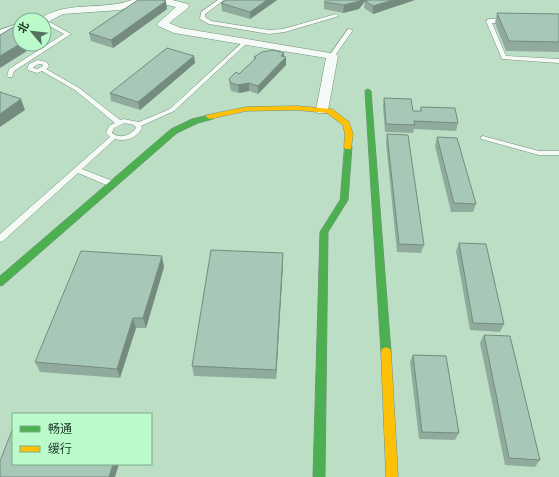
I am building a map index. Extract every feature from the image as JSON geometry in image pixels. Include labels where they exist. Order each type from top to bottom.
[{"type":"street","points":[[52,14],[61,10],[121,8],[141,0]]},
{"type":"street","points":[[158,0],[184,6],[162,24],[178,31],[332,56],[322,110]]},
{"type":"street","points":[[0,34],[12,29]]},
{"type":"street","points":[[368,91],[383,295],[392,477]]},
{"type":"street","points":[[0,282],[174,131],[195,121],[246,109],[298,108],[328,111],[346,124],[349,134],[344,200],[324,232],[319,477]]},
{"type":"lane","points":[[221,0],[202,13],[202,18],[209,22],[269,32],[283,31],[336,16]]},
{"type":"lane","points":[[510,21],[489,21],[504,58],[559,61]]},
{"type":"lane","points":[[52,25],[68,34],[52,46]]},
{"type":"lane","points":[[332,56],[350,30]]},
{"type":"lane","points":[[138,125],[172,110],[245,42]]},
{"type":"lane","points":[[10,76],[11,70],[30,62],[44,52]]},
{"type":"lane","points":[[30,62],[45,63],[46,65],[42,69],[77,88],[118,122]]},
{"type":"lane","points":[[128,120],[138,125],[138,131],[132,136],[123,138],[114,137],[109,132],[114,124],[118,122],[128,120]]},
{"type":"lane","points":[[0,239],[114,137]]},
{"type":"lane","points":[[483,138],[539,153],[559,153]]},
{"type":"lane","points":[[77,170],[112,184]]},
{"type":"building","points":[[138,0],[166,1],[111,40],[89,33]]},
{"type":"building","points":[[226,0],[267,0],[250,12],[221,3]]},
{"type":"building","points":[[326,0],[361,0],[344,5],[324,2]]},
{"type":"building","points":[[393,0],[373,6],[365,1]]},
{"type":"building","points":[[497,13],[559,14],[559,42],[509,41]]},
{"type":"building","points":[[12,28],[12,49],[0,56],[0,35]]},
{"type":"building","points":[[167,48],[194,56],[138,102],[110,93]]},
{"type":"building","points":[[273,50],[284,53],[281,56],[286,57],[258,86],[249,83],[238,85],[231,83],[229,79],[236,72],[239,74],[256,58],[254,57],[262,52]]},
{"type":"building","points":[[0,92],[21,99],[0,114]]},
{"type":"building","points":[[384,98],[411,99],[413,111],[421,111],[421,107],[455,108],[458,123],[414,121],[415,125],[386,124]]},
{"type":"building","points":[[387,134],[408,135],[424,245],[399,244]]},
{"type":"building","points":[[437,137],[457,138],[476,204],[454,203]]},
{"type":"building","points":[[459,243],[486,244],[504,324],[473,323]]},
{"type":"building","points":[[211,250],[283,253],[276,370],[192,366]]},
{"type":"building","points":[[81,251],[162,256],[143,318],[133,318],[117,369],[35,362]]},
{"type":"building","points":[[484,335],[510,336],[540,460],[509,458]]},
{"type":"building","points":[[413,355],[446,356],[459,433],[422,432]]},
{"type":"building","points":[[12,431],[12,465],[113,465],[109,477],[0,477],[0,461]]},
{"type":"traffic: fast","points":[[368,91],[386,352]]},
{"type":"traffic: fast","points":[[0,282],[174,131],[195,121],[210,117]]},
{"type":"traffic: fast","points":[[319,477],[324,232],[344,200],[348,147]]},
{"type":"traffic: slow","points":[[210,117],[246,109],[297,108],[329,111],[346,124],[349,134],[348,147]]},
{"type":"traffic: slow","points":[[386,352],[392,477]]}]
